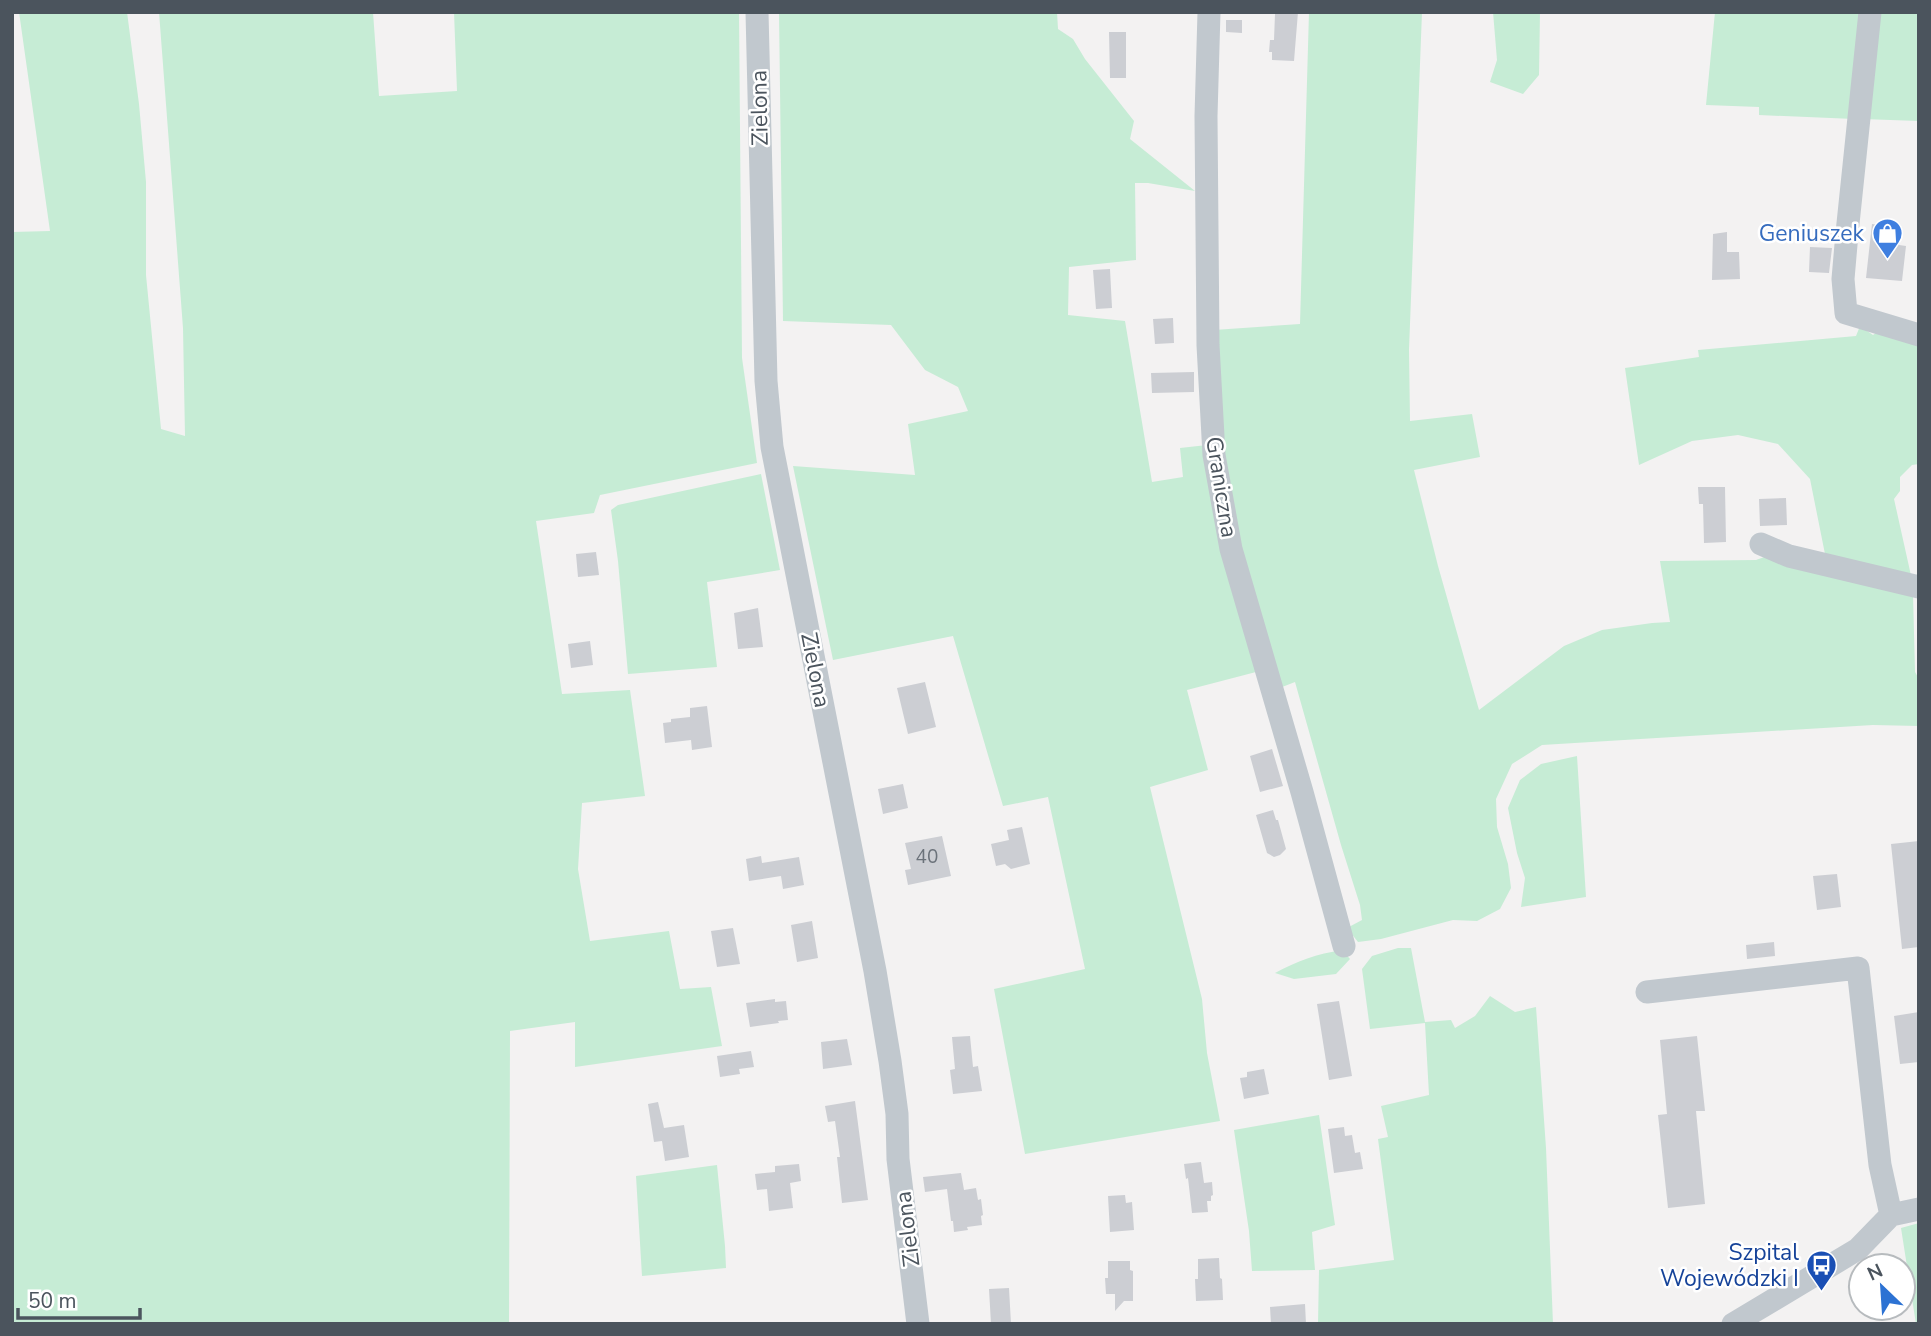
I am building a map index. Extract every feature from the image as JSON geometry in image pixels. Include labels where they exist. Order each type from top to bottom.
[{"type":"street","name":"Zielona","points":[[757,12],[766,381],[772,447],[875,971],[890,1061],[897,1114],[898,1159],[918,1324]]},
{"type":"street","name":"Graniczna","points":[[1209,12],[1206,116],[1208,345],[1214,455],[1231,549],[1299,780],[1344,946]]},
{"type":"street","points":[[1870,12],[1846,233],[1843,279],[1846,313],[1919,335]]},
{"type":"street","points":[[1761,544],[1789,556],[1919,587]]},
{"type":"street","points":[[1647,992],[1858,968],[1880,1165],[1891,1215]]},
{"type":"street","points":[[1733,1324],[1858,1249],[1891,1215],[1919,1209]]},
{"type":"green space","points":[[19,12],[127,12],[146,182],[146,275],[161,429],[185,436],[183,328],[159,12],[373,12],[379,96],[457,91],[454,12],[739,12],[742,358],[757,463],[600,495],[594,513],[536,521],[562,694],[630,690],[645,796],[582,803],[578,869],[590,941],[669,931],[680,989],[711,987],[722,1046],[575,1067],[575,1022],[510,1031],[509,1324],[12,1324],[12,232],[50,231]]},
{"type":"green space","points":[[779,12],[1057,12],[1058,29],[1073,39],[1085,59],[1134,121],[1130,139],[1195,191],[1135,183],[1136,260],[1069,267],[1068,315],[1125,321],[1152,482],[1183,477],[1180,448],[1207,445],[1256,672],[1187,690],[1208,770],[1150,787],[1202,999],[1207,1053],[1220,1121],[1025,1154],[994,989],[1085,969],[1048,797],[1003,806],[953,636],[833,660],[793,466],[915,475],[908,424],[968,411],[958,387],[925,370],[891,325],[783,321]]},
{"type":"green space","points":[[1309,12],[1422,12],[1409,350],[1410,421],[1472,414],[1480,457],[1414,470],[1479,710],[1564,646],[1602,630],[1670,622],[1660,561],[1756,560],[1770,555],[1913,594],[1915,672],[1919,679],[1919,726],[1873,725],[1542,745],[1512,764],[1496,799],[1497,827],[1508,864],[1511,888],[1500,909],[1477,921],[1453,920],[1381,939],[1358,942],[1347,928],[1362,920],[1360,905],[1295,682],[1277,689],[1233,521],[1219,443],[1214,330],[1300,324]]},
{"type":"green space","points":[[1493,12],[1540,12],[1539,75],[1523,94],[1490,82],[1497,60]]},
{"type":"green space","points":[[1715,12],[1867,12],[1854,119],[1759,115],[1759,107],[1706,105]]},
{"type":"green space","points":[[1875,12],[1919,12],[1919,121],[1862,119]]},
{"type":"green space","points":[[1860,326],[1873,335],[1882,329],[1919,338],[1919,464],[1912,465],[1900,477],[1900,491],[1894,499],[1912,580],[1919,572],[1919,583],[1827,564],[1810,479],[1778,444],[1738,435],[1692,441],[1639,465],[1625,368],[1699,357],[1698,350],[1856,336]]},
{"type":"green space","points":[[761,474],[780,570],[707,582],[717,667],[628,674],[611,510],[618,505]]},
{"type":"green space","points":[[1577,756],[1586,897],[1521,907],[1525,878],[1508,808],[1520,780],[1541,764]]},
{"type":"green space","points":[[1398,948],[1411,948],[1425,1022],[1451,1020],[1455,1028],[1475,1016],[1490,996],[1515,1012],[1536,1007],[1546,1148],[1553,1324],[1318,1324],[1319,1270],[1394,1260],[1378,1139],[1388,1137],[1381,1106],[1429,1095],[1425,1023],[1370,1029],[1362,969],[1372,956]]},
{"type":"green space","points":[[1342,950],[1350,959],[1336,974],[1294,979],[1275,973],[1307,959]]},
{"type":"green space","points":[[1319,1115],[1335,1225],[1312,1232],[1315,1270],[1252,1271],[1234,1130]]},
{"type":"green space","points":[[717,1165],[726,1268],[642,1276],[636,1176]]},
{"type":"green space","points":[[1919,1223],[1919,1324],[1916,1322],[1917,1252],[1905,1252],[1901,1228]]},
{"type":"building","points":[[1298,12],[1294,61],[1272,60],[1272,52],[1269,52],[1270,40],[1274,40],[1275,14]]},
{"type":"building","points":[[1226,20],[1242,20],[1242,33],[1226,32]]},
{"type":"building","points":[[1109,32],[1126,32],[1126,78],[1110,78]]},
{"type":"building","points":[[1872,224],[1900,228],[1899,245],[1906,246],[1902,281],[1866,278]]},
{"type":"building","points":[[1727,232],[1727,252],[1739,252],[1740,279],[1712,280],[1713,234]]},
{"type":"building","points":[[1810,247],[1832,248],[1829,273],[1809,272]]},
{"type":"building","points":[[1110,269],[1112,308],[1096,309],[1093,270]]},
{"type":"building","points":[[1173,318],[1174,343],[1155,344],[1153,319]]},
{"type":"building","points":[[1194,372],[1194,392],[1152,393],[1151,373]]},
{"type":"building","points":[[1698,487],[1725,487],[1726,542],[1704,543],[1703,504],[1699,504]]},
{"type":"building","points":[[1786,498],[1787,525],[1760,526],[1759,499]]},
{"type":"building","points":[[596,552],[599,575],[578,577],[576,554]]},
{"type":"building","points":[[758,608],[763,647],[738,649],[734,613]]},
{"type":"building","points":[[590,641],[593,665],[571,668],[568,644]]},
{"type":"building","points":[[925,682],[936,727],[908,734],[897,688]]},
{"type":"building","points":[[707,706],[712,747],[692,750],[691,740],[665,743],[663,723],[671,722],[671,719],[690,717],[690,708]]},
{"type":"building","points":[[1272,749],[1283,786],[1260,792],[1250,756]]},
{"type":"building","points":[[903,784],[908,808],[883,814],[878,789]]},
{"type":"building","points":[[1273,810],[1286,849],[1274,857],[1267,853],[1256,815]]},
{"type":"building","points":[[1022,827],[1030,864],[1011,869],[1005,864],[996,866],[991,844],[1009,840],[1007,830]]},
{"type":"building","points":[[942,836],[951,876],[908,885],[905,870],[911,869],[905,843]]},
{"type":"building","points":[[1919,841],[1919,947],[1902,949],[1891,844]]},
{"type":"building","points":[[761,856],[762,863],[799,857],[804,885],[783,889],[781,876],[749,881],[746,859]]},
{"type":"building","points":[[1837,874],[1841,907],[1817,910],[1813,876]]},
{"type":"building","points":[[812,921],[818,958],[797,962],[791,925]]},
{"type":"building","points":[[733,928],[740,964],[717,967],[711,931]]},
{"type":"building","points":[[1774,942],[1775,956],[1747,959],[1746,945]]},
{"type":"building","points":[[775,999],[775,1002],[786,1001],[788,1020],[750,1027],[746,1003]]},
{"type":"building","points":[[1339,1001],[1352,1076],[1329,1080],[1317,1004]]},
{"type":"building","points":[[1919,1012],[1919,1062],[1900,1064],[1894,1016]]},
{"type":"building","points":[[970,1036],[973,1067],[978,1066],[982,1091],[953,1094],[950,1070],[955,1069],[952,1037]]},
{"type":"building","points":[[1697,1036],[1705,1111],[1696,1111],[1705,1204],[1668,1208],[1658,1115],[1667,1114],[1660,1040]]},
{"type":"building","points":[[847,1039],[852,1065],[823,1069],[821,1042]]},
{"type":"building","points":[[751,1051],[754,1067],[739,1069],[740,1074],[720,1077],[717,1056]]},
{"type":"building","points":[[1264,1069],[1269,1094],[1244,1099],[1240,1078],[1247,1077],[1247,1072]]},
{"type":"building","points":[[855,1101],[868,1200],[842,1203],[835,1121],[828,1122],[825,1106]]},
{"type":"building","points":[[658,1102],[664,1128],[684,1125],[689,1157],[665,1161],[662,1141],[654,1142],[648,1104]]},
{"type":"building","points":[[1344,1127],[1345,1136],[1352,1135],[1355,1153],[1360,1152],[1363,1169],[1334,1173],[1328,1129]]},
{"type":"building","points":[[1201,1162],[1204,1183],[1212,1182],[1213,1195],[1211,1201],[1207,1201],[1208,1212],[1192,1213],[1184,1164]]},
{"type":"building","points":[[799,1164],[801,1181],[790,1183],[793,1208],[769,1211],[767,1189],[757,1190],[755,1174],[775,1172],[775,1166]]},
{"type":"building","points":[[961,1173],[964,1190],[976,1188],[978,1200],[981,1199],[982,1225],[954,1232],[947,1189],[925,1192],[923,1177]]},
{"type":"building","points":[[1125,1195],[1126,1203],[1132,1202],[1134,1230],[1110,1232],[1108,1196]]},
{"type":"building","points":[[1219,1258],[1223,1300],[1196,1301],[1198,1259]]},
{"type":"building","points":[[1108,1261],[1130,1261],[1130,1270],[1133,1271],[1133,1301],[1124,1301],[1115,1311],[1115,1294],[1106,1294]]},
{"type":"building","points":[[1009,1288],[1011,1324],[991,1324],[989,1289]]},
{"type":"building","points":[[1305,1304],[1306,1324],[1271,1324],[1270,1307]]},
{"type":"place","name":"Geniuszek","points":[[1887,260]]},
{"type":"place","name":"Szpital Wojewódzki I","points":[[1822,1292]]}]
